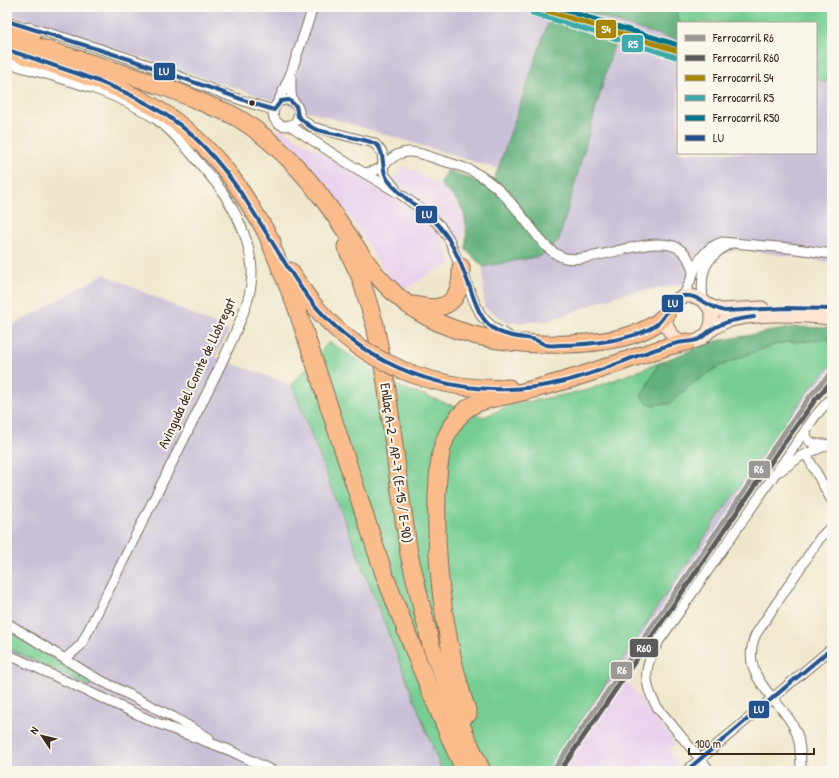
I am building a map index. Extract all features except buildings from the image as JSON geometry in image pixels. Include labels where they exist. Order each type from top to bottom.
[{"type":"highway","points":[[7,26],[32,35],[99,66]]},
{"type":"highway","points":[[7,38],[176,90],[231,114],[278,149],[300,171],[330,208],[369,265],[385,285],[403,301],[432,319],[467,334],[502,342],[546,345],[598,342],[648,329],[660,322],[666,315]]},
{"type":"highway","points":[[7,50],[111,86],[146,102],[169,117],[194,137],[224,168],[238,186],[302,291],[314,307],[340,333],[377,358],[404,371],[433,381],[464,387],[512,388],[563,381]]},
{"type":"highway","name":"Enllaç A-2 - AP-7 (E-15 / E-90)","points":[[214,107],[257,138],[301,182],[321,207],[340,235],[360,276],[378,339],[386,382],[409,554],[431,645],[464,732],[482,771]]},
{"type":"highway","points":[[266,232],[297,309],[384,574],[418,661],[465,771]]},
{"type":"highway","points":[[403,301],[430,308],[437,308],[448,303],[453,299],[459,288],[461,267]]},
{"type":"highway","points":[[486,771],[465,706],[446,620],[441,585],[436,519],[438,474],[443,446],[452,425],[464,411],[479,403],[563,381],[656,349],[687,342]]},
{"type":"main road","points":[[832,309],[787,308],[725,310],[717,309],[696,296],[683,296],[671,305],[666,315],[666,321],[675,338],[687,342],[699,340],[708,332],[726,322],[755,317],[776,316],[832,318]]},
{"type":"main road","points":[[705,302],[712,315],[712,321],[708,332]]},
{"type":"street","points":[[313,7],[291,73],[273,114],[277,122],[289,125],[400,194],[428,214],[440,226],[449,239],[478,310],[486,322],[501,333],[538,341],[546,345]]},
{"type":"street","points":[[7,21],[64,37],[171,73],[251,104],[276,106],[286,100],[293,102]]},
{"type":"street","name":"Avinguda del Comte de Llobregat","points":[[7,63],[88,87],[115,98],[144,111],[173,134],[191,151],[222,190],[244,232],[252,270],[251,289],[246,307],[224,357],[84,640],[76,650],[65,659]]},
{"type":"street","points":[[289,125],[293,123],[298,116],[298,108],[293,102],[291,93],[291,73]]},
{"type":"street","points":[[298,116],[312,128],[374,143],[382,152],[384,174],[386,179],[400,194]]},
{"type":"street","points":[[365,173],[377,170],[384,166],[397,154],[402,152],[413,152],[470,170],[486,179],[499,190],[545,245],[560,257],[568,259],[581,258],[660,244],[675,246],[682,250],[688,258],[693,272]]},
{"type":"street","points":[[683,296],[696,264],[705,251],[714,244],[722,242],[729,244],[789,248],[832,254]]},
{"type":"street","points":[[705,302],[702,277],[705,267],[711,256],[729,244]]},
{"type":"street","points":[[710,771],[657,707],[653,700],[648,687],[646,671],[648,662],[660,641],[806,429],[832,397]]},
{"type":"street","points":[[806,429],[810,443],[816,445],[830,443]]},
{"type":"street","points":[[775,474],[806,454],[830,443]]},
{"type":"street","points":[[806,454],[832,501]]},
{"type":"street","points":[[801,771],[801,753],[797,734],[787,716],[757,679],[751,654],[754,639],[820,538],[832,526]]},
{"type":"street","points":[[7,623],[92,676],[173,716],[229,750]]},
{"type":"street","points":[[686,771],[832,648]]},
{"type":"street","points":[[7,654],[154,722],[229,750],[273,771]]},
{"type":"shaded area","points":[[7,7],[573,7],[632,27],[677,40],[677,154],[817,154],[817,79],[832,84],[832,263],[742,249],[706,259],[685,284],[621,294],[548,321],[508,323],[484,307],[483,267],[541,256],[559,240],[616,37],[549,20],[498,169],[269,99],[7,13]]},
{"type":"shaded area","points":[[280,128],[366,179],[415,212],[434,229],[443,242],[452,264],[432,272],[407,289],[394,282],[382,267],[346,211],[293,146],[277,133]]},
{"type":"shaded area","points":[[404,166],[440,185],[462,208],[465,222],[461,249],[454,235],[444,221],[393,180]]},
{"type":"shaded area","points":[[104,274],[229,331],[215,357],[292,385],[442,771],[7,771],[7,329]]},
{"type":"shaded area","points":[[832,364],[832,379],[810,403],[561,771],[547,771],[727,504],[809,390]]},
{"type":"shaded area","points":[[624,678],[676,744],[669,750],[678,763],[668,771],[561,771]]},
{"type":"green space","points":[[573,7],[674,7],[680,22],[677,22],[677,40],[632,27]]},
{"type":"green space","points":[[674,7],[832,7],[832,84],[817,79],[817,22],[680,22]]},
{"type":"green space","points":[[549,20],[616,37],[559,240],[541,256],[483,267],[466,250],[466,222],[461,207],[440,184],[448,170],[490,187],[498,169]]},
{"type":"green space","points":[[796,327],[832,328],[832,339],[779,343],[746,355],[716,368],[692,384],[669,404],[648,405],[641,396],[659,363],[711,342]]},
{"type":"green space","points":[[832,339],[832,364],[809,390],[727,504],[547,771],[442,771],[292,385],[329,342],[401,387],[484,417],[505,407],[521,402],[588,390],[659,363],[641,396],[648,405],[669,404],[692,384],[716,368],[746,355],[779,343]]},
{"type":"green space","points":[[832,379],[832,385],[810,403]]},
{"type":"green space","points":[[7,631],[92,681],[90,686],[7,648]]},
{"type":"rail line","name":"S4","points":[[534,7],[677,51]]},
{"type":"rail line","name":"R50","points":[[555,7],[677,45]]},
{"type":"rail line","name":"R5","points":[[532,13],[676,57]]},
{"type":"rail line","name":"R6","points":[[553,771],[777,443],[810,396],[832,372]]},
{"type":"rail line","name":"R60","points":[[560,771],[782,446],[815,400],[832,381]]},
{"type":"transit line","name":"LU","points":[[7,21],[129,59],[274,110],[281,101],[289,100],[296,106],[298,116],[312,128],[374,143],[378,146],[382,154],[384,172],[388,180],[401,194],[430,217],[443,231],[458,257],[481,315],[489,325],[503,333],[512,336],[534,339],[546,345],[597,343],[624,338],[637,334],[657,324],[675,301],[683,296],[693,297],[719,310],[725,311],[786,308],[832,309]]},
{"type":"transit line","name":"LU","points":[[7,50],[76,73],[129,94],[163,113],[178,124],[193,136],[225,171],[252,209],[302,289],[320,311],[340,330],[362,347],[386,362],[411,373],[437,381],[465,387],[502,389],[538,386],[587,375],[669,345],[695,341],[721,324],[754,317]]},
{"type":"transit line","name":"LU","points":[[686,771],[832,648]]}]
